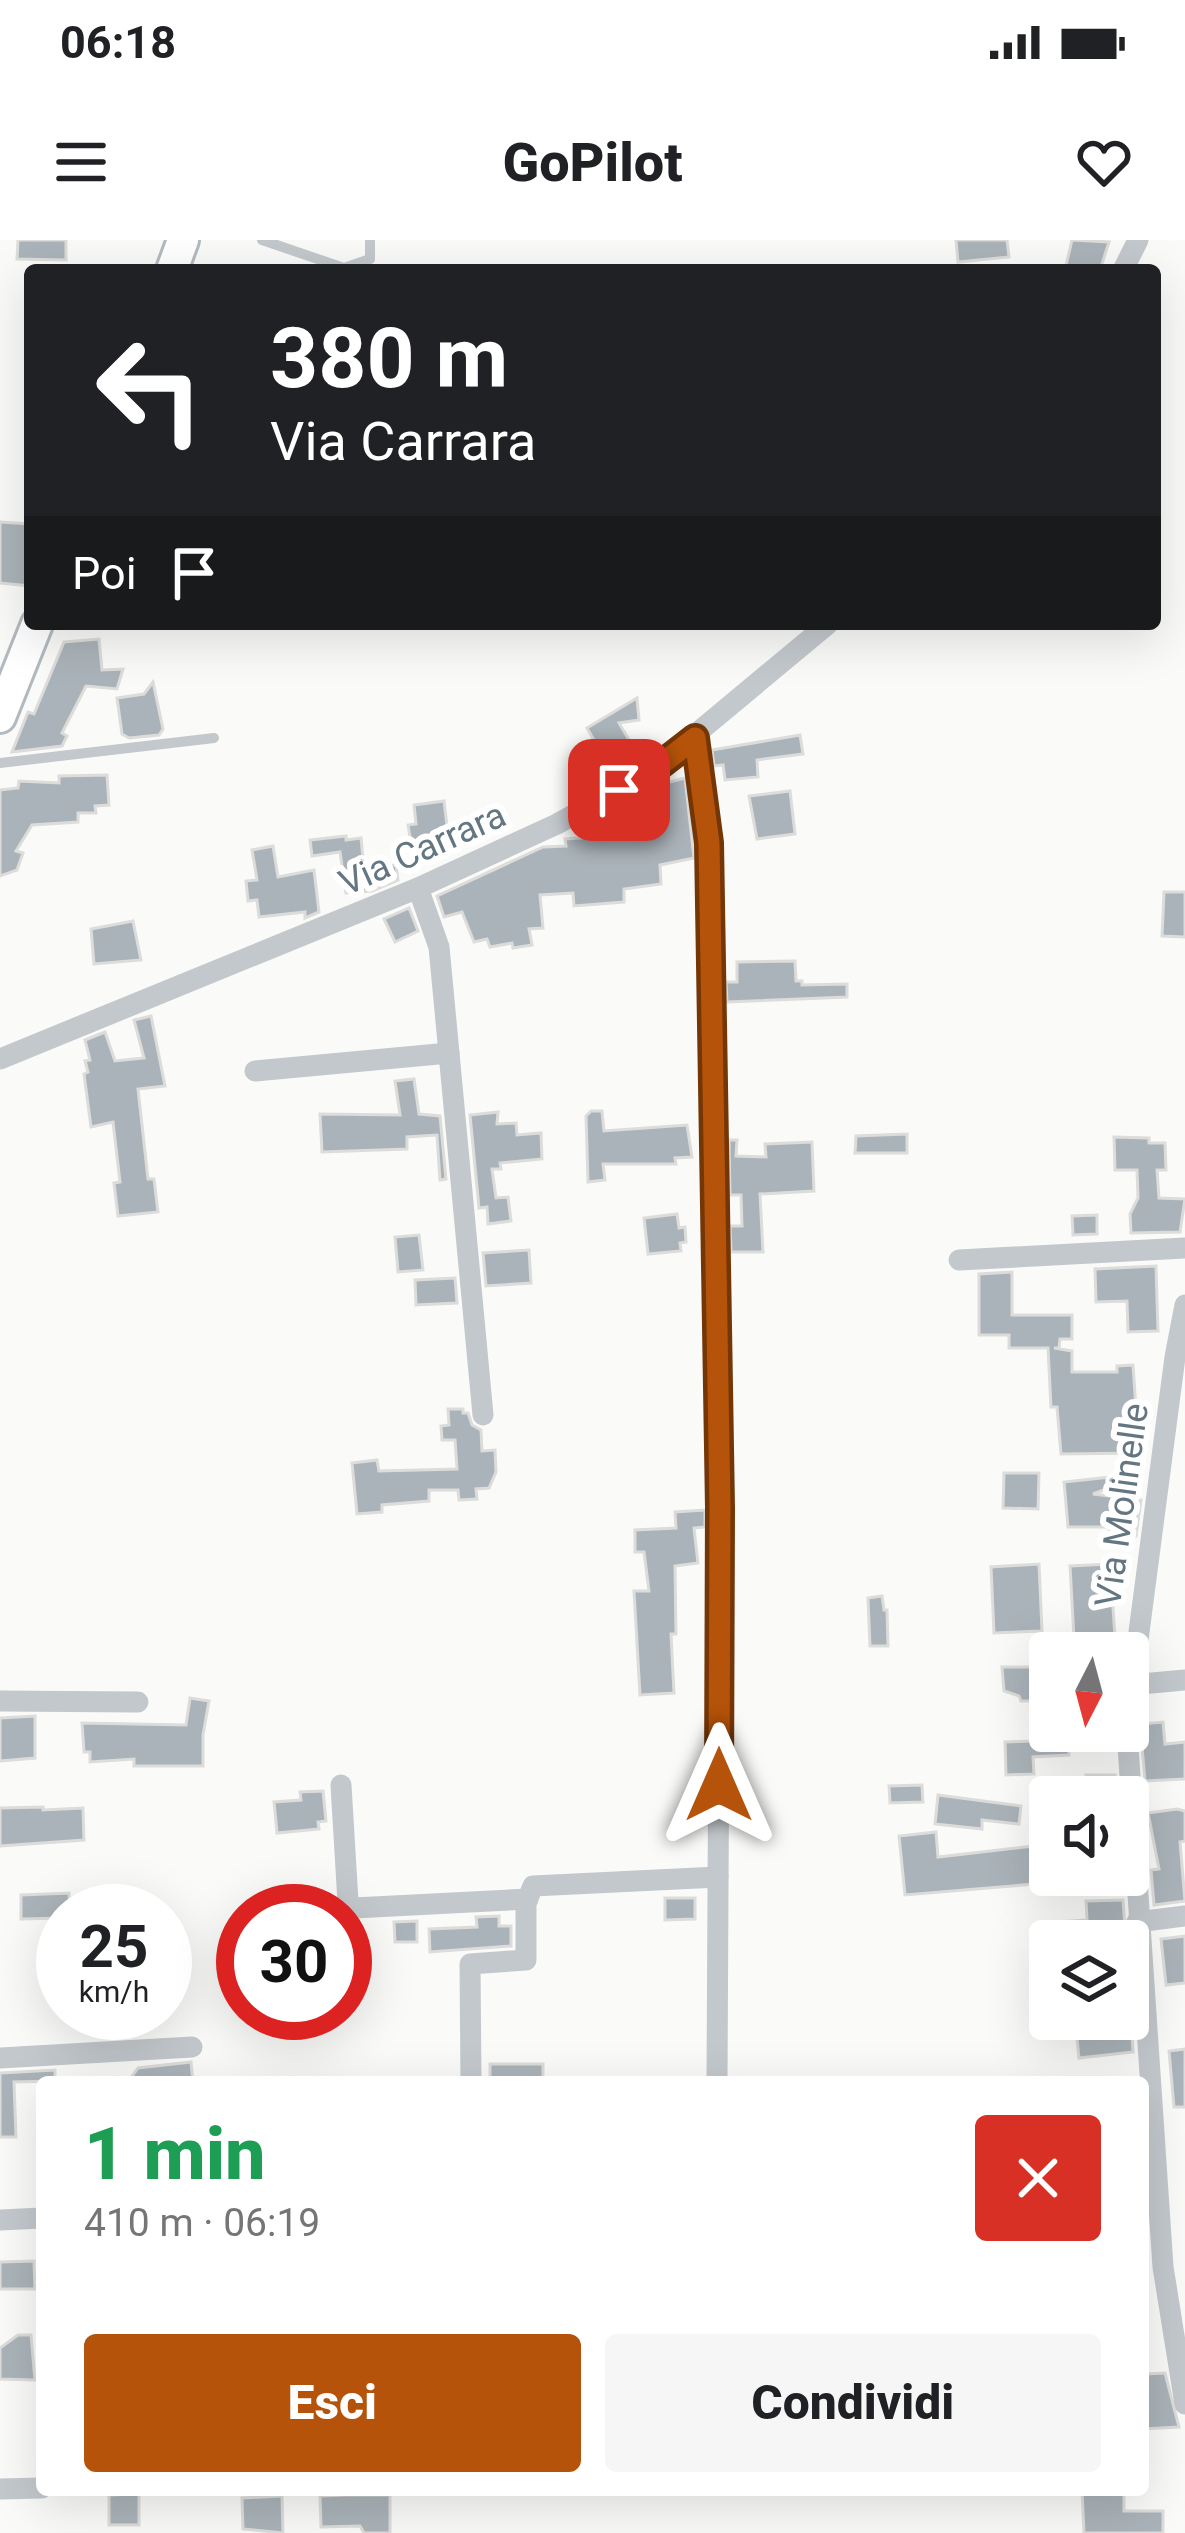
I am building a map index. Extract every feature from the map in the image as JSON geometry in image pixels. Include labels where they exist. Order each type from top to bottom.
[{"type":"street","points":[[0,715],[35,630]]},
{"type":"street","name":"Via Carrara","points":[[0,1059],[418,888],[557,824],[650,773],[821,630]]},
{"type":"street","points":[[695,738],[709,843],[720,1508],[717,2076]]},
{"type":"street","points":[[418,888],[439,947],[483,1415]]},
{"type":"street","points":[[255,1071],[449,1053]]},
{"type":"street","points":[[959,1260],[1185,1248]]},
{"type":"street","name":"Via Molinelle","points":[[1138,1632],[1185,1305]]},
{"type":"street","points":[[1149,1683],[1185,1680]]},
{"type":"street","points":[[0,1701],[138,1702]]},
{"type":"street","points":[[1128,1752],[1137,1920]]},
{"type":"street","points":[[341,1785],[348,1902],[354,1908],[528,1899]]},
{"type":"street","points":[[472,2076],[470,1964],[526,1960],[532,1886],[718,1877]]},
{"type":"street","points":[[1149,1920],[1185,1916]]},
{"type":"street","points":[[1146,2040],[1148,2076]]},
{"type":"street","points":[[0,2058],[192,2047]]},
{"type":"street","points":[[1149,2088],[1162,2267],[1185,2404]]},
{"type":"street","points":[[0,2220],[36,2218]]},
{"type":"street","points":[[0,2489],[36,2488]]},
{"type":"lane","points":[[262,240],[332,264]]},
{"type":"lane","points":[[356,264],[370,259],[370,240]]},
{"type":"lane","points":[[0,763],[214,738]]},
{"type":"building","points":[[18,240],[66,240],[66,260],[17,259]]},
{"type":"building","points":[[956,240],[1007,240],[1009,257],[958,262]]},
{"type":"building","points":[[1072,240],[1109,242],[1102,264],[1066,264]]},
{"type":"building","points":[[0,522],[24,524],[24,585],[0,583]]},
{"type":"building","points":[[99,639],[102,670],[123,669],[117,689],[86,686],[62,733],[67,736],[62,746],[12,752],[28,712],[34,714],[64,642]]},
{"type":"building","points":[[153,682],[163,729],[159,735],[129,738],[122,734],[117,698],[144,694]]},
{"type":"building","points":[[637,698],[639,720],[619,723],[641,760],[614,775],[587,728]]},
{"type":"building","points":[[800,735],[803,754],[757,760],[758,777],[725,780],[723,765],[714,766],[712,750]]},
{"type":"building","points":[[107,775],[109,805],[95,806],[96,813],[78,813],[78,822],[32,825],[16,851],[23,853],[17,870],[0,876],[0,790],[18,788],[19,781],[59,783],[59,776]]},
{"type":"building","points":[[685,778],[694,858],[660,865],[661,884],[624,889],[624,902],[574,906],[573,893],[540,895],[543,928],[529,929],[532,945],[513,948],[512,943],[490,947],[487,939],[474,942],[462,912],[444,917],[437,896],[543,847],[566,846],[565,839],[594,837],[593,826],[600,826],[600,817],[617,809],[662,803],[658,785]]},
{"type":"building","points":[[790,791],[795,834],[757,839],[749,796]]},
{"type":"building","points":[[444,801],[448,834],[442,835],[443,841],[411,843],[408,825],[416,824],[414,805]]},
{"type":"building","points":[[346,836],[346,840],[361,838],[364,869],[396,865],[398,880],[372,891],[346,893],[340,852],[312,856],[310,840]]},
{"type":"building","points":[[273,846],[278,877],[314,870],[319,912],[305,918],[305,912],[259,917],[257,900],[248,901],[246,881],[257,880],[252,850]]},
{"type":"building","points":[[1164,892],[1185,892],[1185,937],[1162,936]]},
{"type":"building","points":[[409,908],[418,931],[395,942],[384,919]]},
{"type":"building","points":[[133,921],[141,960],[94,964],[91,929]]},
{"type":"building","points":[[795,961],[796,981],[802,985],[847,984],[847,997],[727,1002],[726,982],[737,982],[737,962]]},
{"type":"building","points":[[151,1016],[165,1086],[138,1089],[148,1179],[154,1179],[158,1212],[118,1216],[114,1183],[120,1182],[113,1122],[91,1127],[84,1074],[88,1072],[85,1061],[90,1060],[85,1040],[105,1032],[115,1061],[144,1058],[134,1020]]},
{"type":"building","points":[[414,1079],[419,1114],[440,1116],[446,1179],[440,1180],[437,1135],[407,1137],[407,1149],[322,1152],[320,1114],[400,1115],[395,1081]]},
{"type":"building","points":[[602,1111],[604,1131],[687,1125],[692,1157],[675,1158],[676,1164],[603,1164],[605,1180],[588,1182],[586,1116]]},
{"type":"building","points":[[498,1112],[497,1124],[516,1123],[517,1135],[541,1133],[542,1159],[500,1163],[501,1169],[492,1169],[496,1198],[508,1197],[511,1221],[488,1224],[487,1207],[479,1208],[470,1115]]},
{"type":"building","points":[[907,1134],[907,1153],[855,1153],[856,1136]]},
{"type":"building","points":[[1114,1137],[1165,1143],[1166,1170],[1157,1170],[1159,1198],[1185,1199],[1180,1232],[1131,1233],[1130,1214],[1138,1198],[1137,1170],[1115,1170]]},
{"type":"building","points":[[729,1140],[737,1140],[736,1156],[766,1157],[765,1144],[812,1142],[814,1191],[760,1194],[763,1252],[731,1252],[730,1226],[742,1226],[741,1195],[730,1195]]},
{"type":"building","points":[[677,1214],[679,1228],[685,1227],[681,1251],[648,1254],[644,1218]]},
{"type":"building","points":[[1097,1215],[1097,1234],[1073,1235],[1072,1216]]},
{"type":"building","points":[[419,1235],[423,1270],[398,1272],[395,1237]]},
{"type":"building","points":[[529,1250],[531,1283],[486,1286],[483,1253]]},
{"type":"building","points":[[1156,1266],[1158,1331],[1128,1332],[1127,1301],[1096,1302],[1095,1269]]},
{"type":"building","points":[[1012,1272],[1012,1315],[1072,1315],[1072,1339],[1060,1339],[1059,1348],[1054,1348],[1072,1351],[1072,1372],[1117,1372],[1117,1366],[1133,1365],[1139,1453],[1061,1454],[1057,1407],[1051,1407],[1048,1348],[1009,1348],[1009,1335],[979,1335],[979,1274]]},
{"type":"building","points":[[455,1278],[457,1303],[416,1305],[415,1280]]},
{"type":"building","points":[[448,1409],[468,1413],[472,1425],[481,1430],[482,1451],[495,1450],[496,1472],[489,1488],[476,1489],[477,1499],[459,1500],[458,1490],[429,1490],[429,1501],[382,1505],[382,1512],[357,1514],[352,1463],[377,1460],[379,1471],[457,1469],[455,1440],[442,1440],[441,1426],[449,1425]]},
{"type":"building","points":[[1004,1473],[1039,1473],[1038,1509],[1003,1508]]},
{"type":"building","points":[[1129,1475],[1130,1480],[1093,1494],[1141,1500],[1136,1536],[1109,1535],[1109,1527],[1068,1527],[1064,1482]]},
{"type":"building","points":[[705,1510],[705,1527],[694,1528],[698,1563],[675,1566],[674,1693],[640,1695],[634,1591],[649,1591],[644,1552],[635,1552],[635,1530],[676,1528],[675,1512]]},
{"type":"building","points":[[1039,1564],[1042,1631],[994,1633],[991,1567]]},
{"type":"building","points":[[1110,1564],[1115,1632],[1074,1632],[1070,1566]]},
{"type":"building","points":[[882,1596],[888,1646],[870,1646],[868,1598]]},
{"type":"building","points":[[1002,1667],[1029,1667],[1029,1701],[1004,1691]]},
{"type":"building","points":[[190,1698],[209,1701],[203,1766],[134,1766],[134,1759],[90,1762],[90,1752],[84,1752],[82,1723],[186,1725]]},
{"type":"building","points":[[35,1716],[35,1758],[0,1761],[0,1718]]},
{"type":"building","points":[[1163,1722],[1165,1744],[1185,1742],[1185,1779],[1149,1781],[1145,1776],[1142,1752],[1149,1752],[1149,1723]]},
{"type":"building","points":[[1029,1741],[1029,1752],[1069,1755],[1033,1757],[1034,1774],[1006,1775],[1005,1742]]},
{"type":"building","points":[[922,1785],[923,1802],[890,1803],[889,1786]]},
{"type":"building","points":[[323,1791],[326,1821],[318,1822],[319,1829],[277,1833],[274,1802],[301,1800],[300,1792]]},
{"type":"building","points":[[938,1795],[1021,1806],[1019,1824],[982,1820],[982,1829],[935,1824]]},
{"type":"building","points":[[0,1808],[83,1808],[84,1840],[0,1846]]},
{"type":"building","points":[[1185,1811],[1185,1841],[1180,1842],[1185,1901],[1154,1905],[1151,1870],[1159,1869],[1149,1813]]},
{"type":"building","points":[[936,1832],[938,1857],[1029,1846],[1029,1885],[905,1895],[899,1836]]},
{"type":"building","points":[[36,1894],[36,1919],[21,1919],[21,1895]]},
{"type":"building","points":[[665,1898],[695,1898],[695,1919],[665,1920]]},
{"type":"building","points":[[1123,1900],[1124,1920],[1087,1920],[1086,1901]]},
{"type":"building","points":[[499,1916],[499,1926],[511,1926],[511,1946],[430,1952],[429,1929],[477,1927],[476,1917]]},
{"type":"building","points":[[417,1921],[417,1942],[395,1942],[394,1922]]},
{"type":"building","points":[[1185,1936],[1185,1983],[1166,1985],[1161,1939]]},
{"type":"building","points":[[1077,2040],[1132,2040],[1133,2052],[1079,2058]]},
{"type":"building","points":[[1185,2049],[1185,2107],[1174,2107],[1169,2051]]},
{"type":"building","points":[[191,2062],[192,2076],[132,2076],[138,2068]]},
{"type":"building","points":[[490,2064],[543,2064],[543,2076],[490,2076]]},
{"type":"building","points":[[55,2070],[55,2076],[14,2082],[16,2137],[0,2137],[0,2073]]},
{"type":"building","points":[[34,2261],[35,2289],[0,2289],[0,2262]]},
{"type":"building","points":[[18,2335],[31,2335],[35,2380],[0,2379],[0,2348]]},
{"type":"building","points":[[1165,2373],[1179,2427],[1149,2429],[1149,2374]]},
{"type":"building","points":[[109,2496],[139,2496],[139,2525],[109,2525]]},
{"type":"building","points":[[282,2496],[283,2533],[243,2529],[242,2498]]},
{"type":"building","points":[[320,2496],[390,2496],[390,2533],[364,2533],[360,2526],[321,2527]]},
{"type":"building","points":[[1082,2496],[1124,2496],[1124,2511],[1163,2511],[1163,2533],[1084,2533]]},
{"type":"route","points":[[619,790],[695,738],[709,843],[720,1508],[719,1785]]}]
